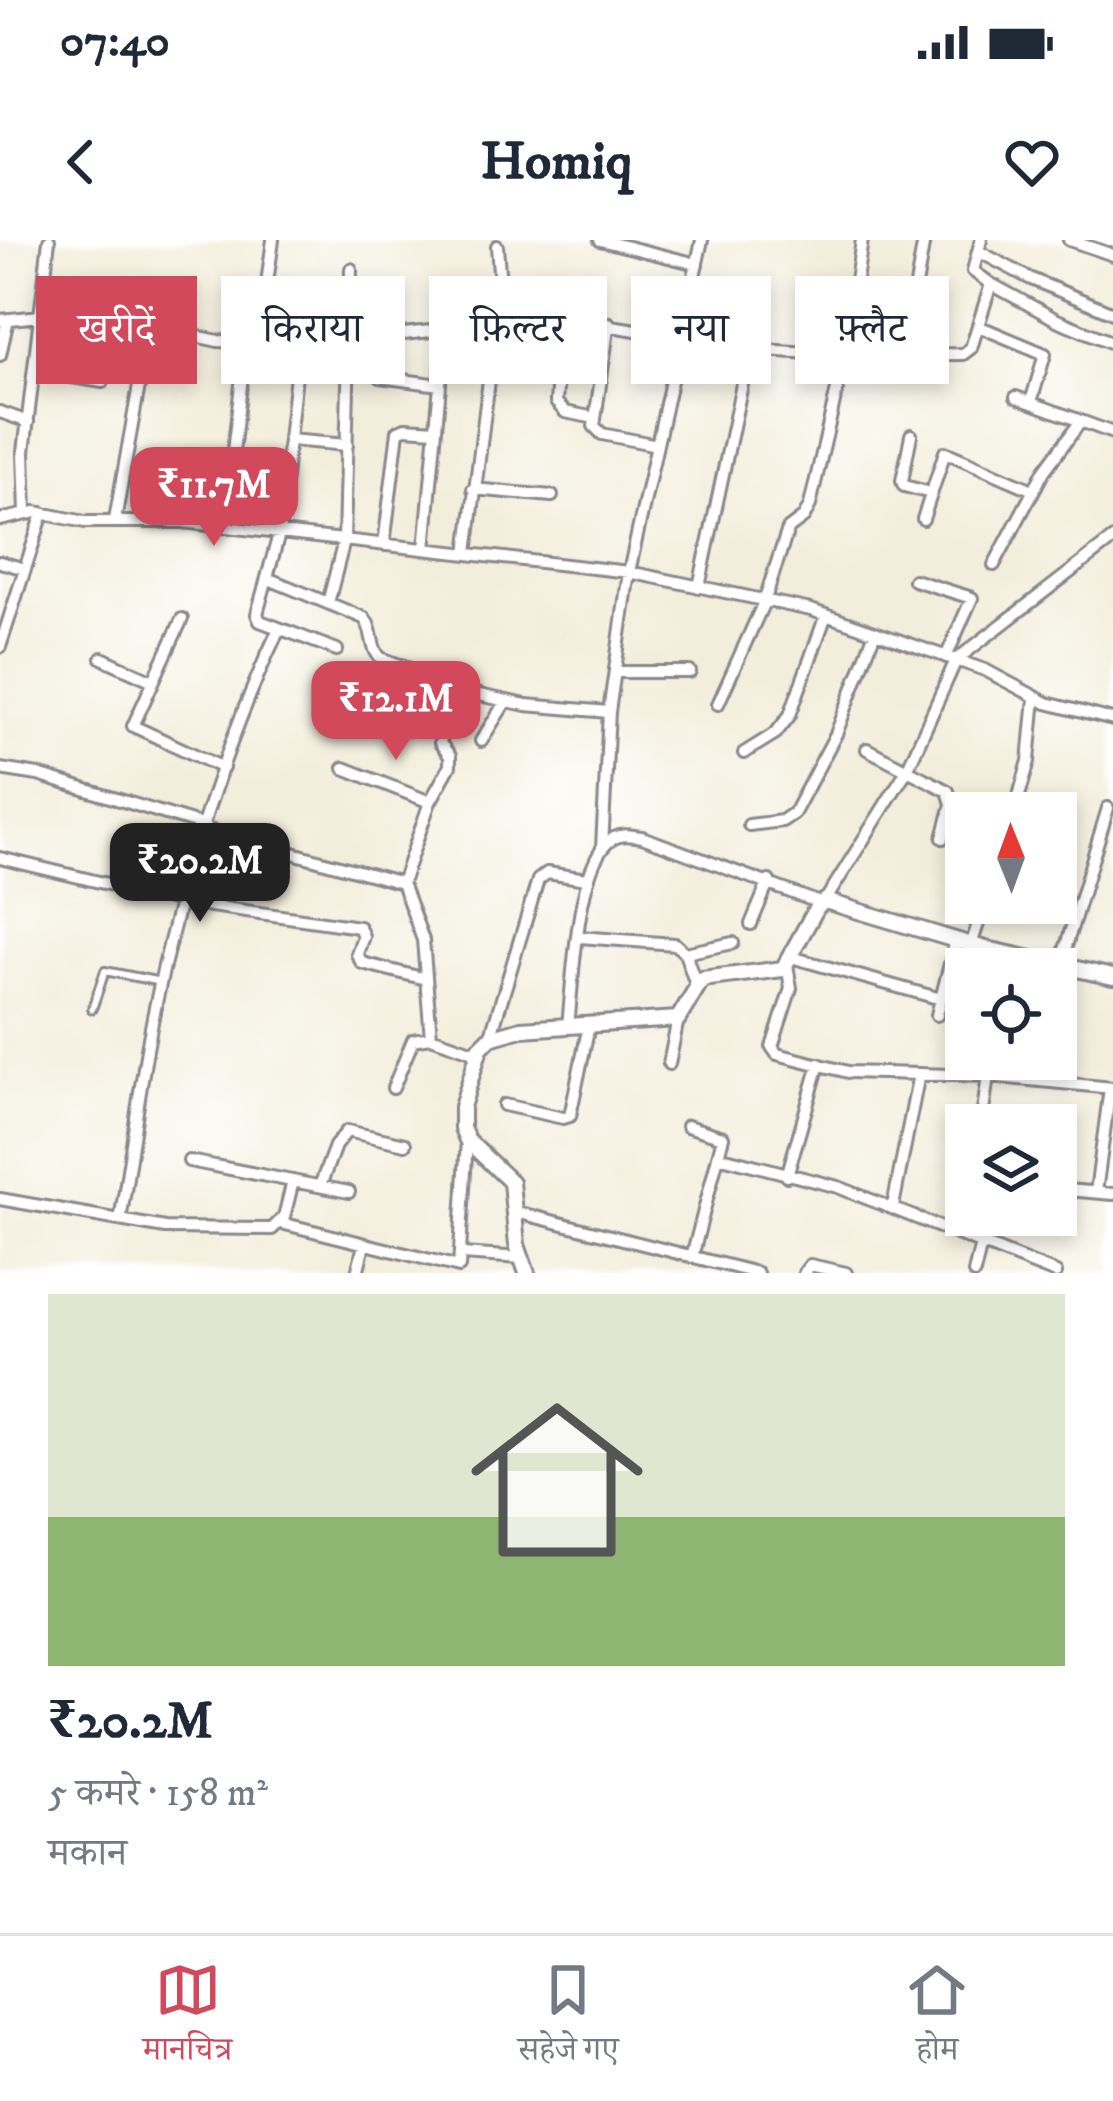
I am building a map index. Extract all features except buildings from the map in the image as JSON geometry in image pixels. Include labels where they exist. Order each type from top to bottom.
[{"type":"street","points":[[45,276],[49,240]]},
{"type":"street","points":[[268,276],[273,240]]},
{"type":"street","points":[[600,240],[697,265]]},
{"type":"street","points":[[694,276],[702,240]]},
{"type":"street","points":[[857,276],[862,240]]},
{"type":"street","points":[[918,276],[924,240]]},
{"type":"street","points":[[1069,240],[1113,255]]},
{"type":"street","points":[[497,246],[498,276]]},
{"type":"street","points":[[1113,314],[1030,279],[980,246],[973,272],[1057,320],[1113,343]]},
{"type":"street","points":[[351,268],[351,276]]},
{"type":"street","points":[[949,353],[966,353],[991,284]]},
{"type":"street","points":[[0,355],[4,319],[36,320]]},
{"type":"street","points":[[631,329],[609,323],[594,426],[602,434],[657,445]]},
{"type":"street","points":[[978,326],[1046,354],[1031,402]]},
{"type":"street","points":[[26,513],[23,482],[36,354]]},
{"type":"street","points":[[405,380],[440,385],[425,549]]},
{"type":"street","points":[[116,520],[140,384]]},
{"type":"street","points":[[224,527],[241,384]]},
{"type":"street","points":[[295,384],[279,534],[258,617],[337,650]]},
{"type":"street","points":[[328,603],[344,541],[348,384]]},
{"type":"street","points":[[467,553],[490,384]]},
{"type":"street","points":[[557,384],[556,402],[565,412],[595,418]]},
{"type":"street","points":[[568,1026],[586,879],[602,848],[609,712],[629,572],[670,384]]},
{"type":"street","points":[[699,587],[743,384]]},
{"type":"street","points":[[718,704],[764,602],[788,529],[805,517],[810,506],[838,384]]},
{"type":"street","points":[[1016,397],[1113,433]]},
{"type":"street","points":[[0,412],[28,422]]},
{"type":"street","points":[[994,566],[1033,490],[1081,421]]},
{"type":"street","points":[[384,545],[398,431],[436,430]]},
{"type":"street","points":[[911,435],[902,481],[904,486],[931,493]]},
{"type":"street","points":[[290,440],[346,446]]},
{"type":"street","points":[[923,519],[947,452],[1033,490]]},
{"type":"street","points":[[473,489],[552,496]]},
{"type":"street","points":[[0,647],[43,513]]},
{"type":"street","points":[[0,520],[43,513],[85,522],[224,527],[629,572],[826,615],[985,670],[1035,698],[1113,720]]},
{"type":"street","points":[[951,658],[1113,538]]},
{"type":"street","points":[[0,562],[25,569]]},
{"type":"street","points":[[269,579],[364,618],[371,627],[376,655],[479,695],[609,712]]},
{"type":"street","points":[[669,1064],[678,1019],[696,985],[709,976],[779,971],[789,961],[907,770],[972,598],[914,580]]},
{"type":"street","points":[[744,753],[776,733],[790,715],[826,615]]},
{"type":"street","points":[[182,620],[133,726],[223,768]]},
{"type":"street","points":[[120,1220],[161,982],[182,902],[250,690],[279,629]]},
{"type":"street","points":[[749,825],[782,821],[794,813],[836,734],[875,632]]},
{"type":"street","points":[[102,658],[153,681]]},
{"type":"street","points":[[385,722],[402,665]]},
{"type":"street","points":[[615,672],[690,672]]},
{"type":"street","points":[[431,1037],[423,940],[402,883],[430,802],[452,761],[440,743],[454,682]]},
{"type":"street","points":[[1020,792],[1029,761],[1035,698]]},
{"type":"street","points":[[481,741],[506,701]]},
{"type":"street","points":[[867,749],[952,796],[943,838]]},
{"type":"street","points":[[344,768],[430,802]]},
{"type":"street","points":[[0,769],[38,775],[402,883]]},
{"type":"street","points":[[1065,948],[1108,808]]},
{"type":"street","points":[[602,848],[623,835],[642,837],[823,902],[987,948]]},
{"type":"street","points":[[1099,836],[1113,840]]},
{"type":"street","points":[[0,858],[182,902],[358,927],[363,936],[358,954],[362,963],[426,980]]},
{"type":"street","points":[[462,1254],[524,1266],[511,1182],[467,1139],[461,1128],[462,1107],[477,1053],[490,1038],[538,880],[547,873],[586,879]]},
{"type":"street","points":[[751,924],[769,881]]},
{"type":"street","points":[[937,1015],[973,924]]},
{"type":"street","points":[[580,937],[669,942],[686,953],[696,985]]},
{"type":"street","points":[[686,953],[733,943]]},
{"type":"street","points":[[789,961],[941,999]]},
{"type":"street","points":[[789,961],[791,988],[772,1050],[848,1072],[945,1075]]},
{"type":"street","points":[[1077,969],[1113,976]]},
{"type":"street","points":[[490,1038],[505,1031],[678,1019]]},
{"type":"street","points":[[504,1106],[570,1116],[589,1025]]},
{"type":"street","points":[[393,1088],[413,1040],[431,1037],[477,1053]]},
{"type":"street","points":[[788,1176],[819,1064]]},
{"type":"street","points":[[892,1206],[919,1074]]},
{"type":"street","points":[[1029,1080],[1111,1088],[1096,1192]]},
{"type":"street","points":[[687,1126],[723,1135],[692,1257]]},
{"type":"street","points":[[320,1186],[335,1146],[347,1131],[405,1144]]},
{"type":"street","points":[[0,1199],[172,1228],[272,1228],[281,1223],[456,1268],[462,1254],[467,1139]]},
{"type":"street","points":[[718,1156],[838,1187],[945,1227]]},
{"type":"street","points":[[189,1161],[349,1192]]},
{"type":"street","points":[[281,1223],[293,1181]]},
{"type":"street","points":[[1077,1191],[1113,1194]]},
{"type":"street","points":[[516,1212],[757,1273]]},
{"type":"street","points":[[966,1236],[1056,1273]]},
{"type":"street","points":[[974,1273],[982,1244]]},
{"type":"street","points":[[357,1273],[364,1245]]},
{"type":"street","points":[[804,1273],[810,1265],[846,1273]]},
{"type":"lane","points":[[92,1009],[105,971],[161,982]]}]
